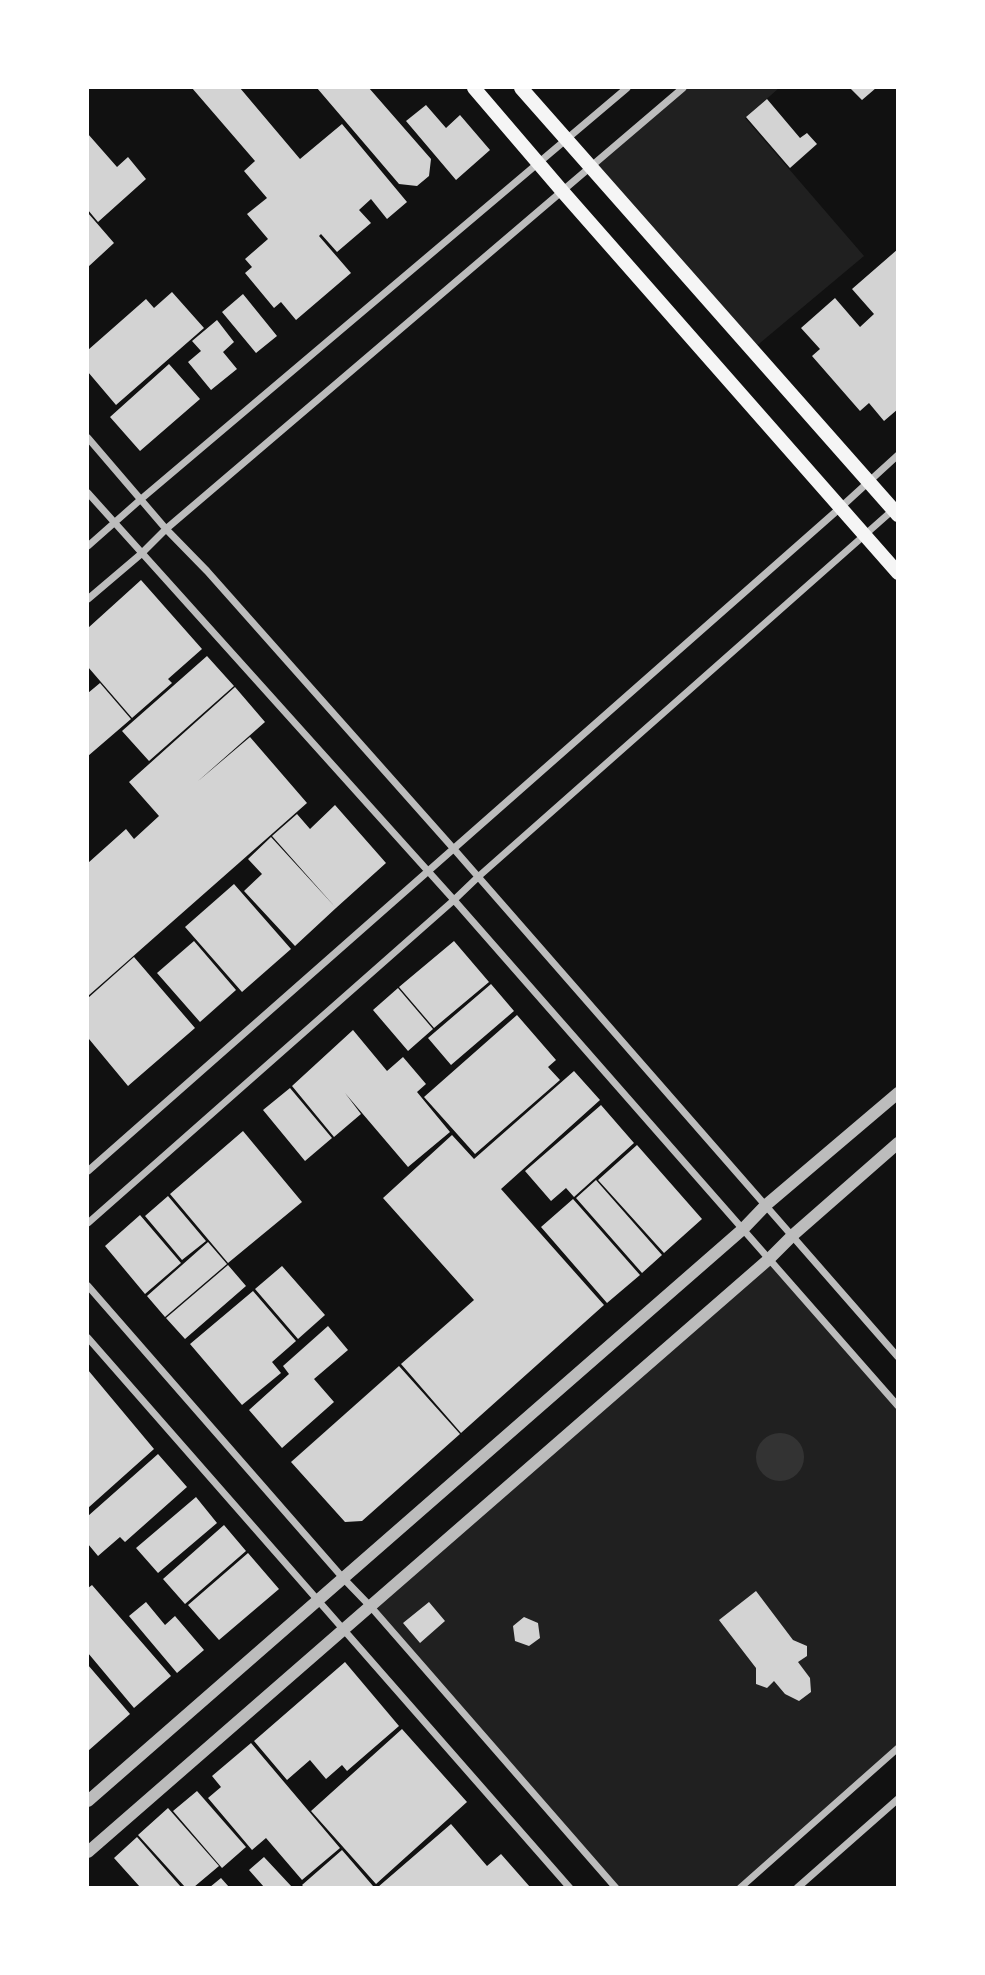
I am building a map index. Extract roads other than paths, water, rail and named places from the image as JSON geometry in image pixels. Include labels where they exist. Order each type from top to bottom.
[{"type":"main road","points":[[474,88],[898,573]]},
{"type":"main road","points":[[521,88],[896,510]]},
{"type":"street","points":[[88,546],[627,88]]},
{"type":"street","points":[[88,599],[166,529],[683,88]]},
{"type":"street","points":[[88,438],[140,500],[208,571],[453,848],[898,1357]]},
{"type":"street","points":[[88,1171],[898,455]]},
{"type":"street","points":[[88,492],[454,900],[898,1406]]},
{"type":"street","points":[[88,1223],[863,534],[896,510]]},
{"type":"street","points":[[88,1801],[743,1229],[766,1205],[898,1093]]},
{"type":"street","points":[[88,1852],[769,1259],[898,1143]]},
{"type":"street","points":[[88,1286],[616,1888]]},
{"type":"street","points":[[88,1338],[570,1888]]},
{"type":"street","points":[[740,1888],[898,1748]]},
{"type":"street","points":[[797,1888],[898,1799]]}]
